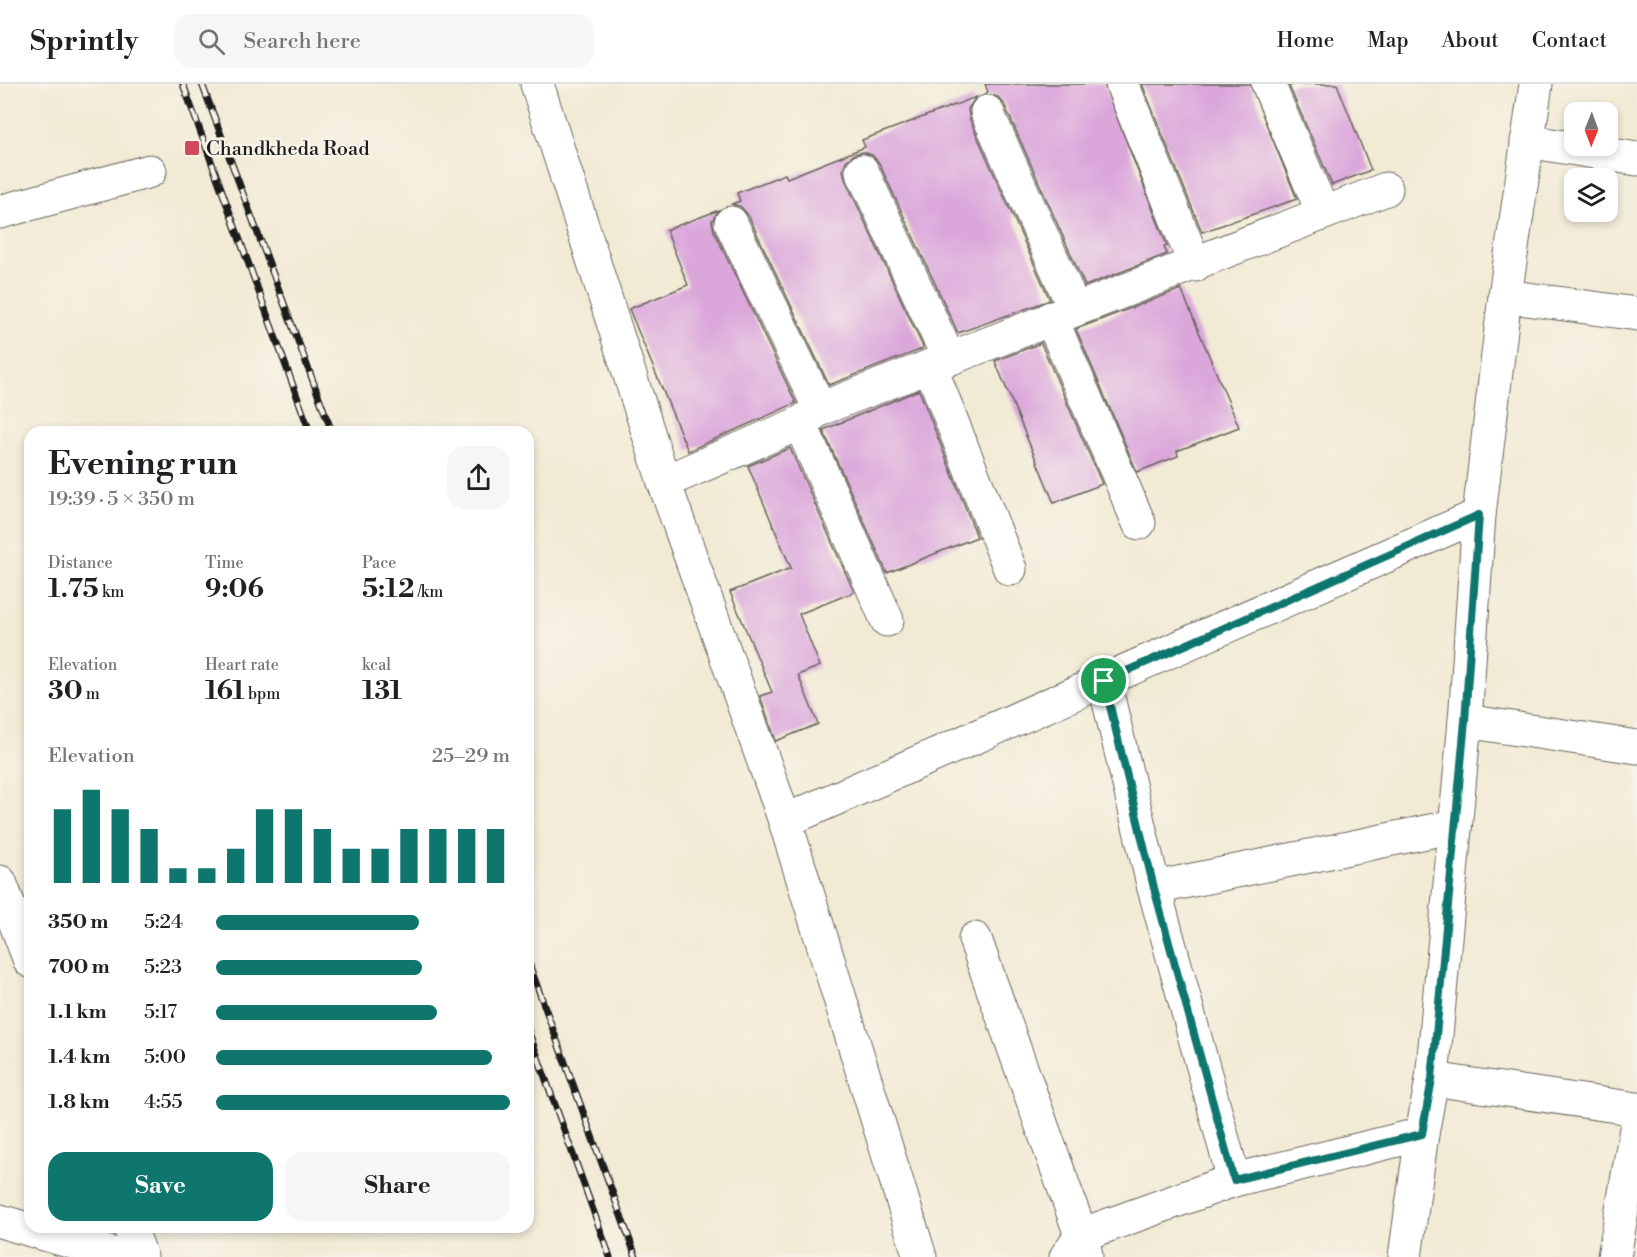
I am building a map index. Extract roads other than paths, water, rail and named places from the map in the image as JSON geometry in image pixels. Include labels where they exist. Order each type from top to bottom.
[{"type":"street","points":[[537,84],[664,483],[784,821],[920,1257]]},
{"type":"street","points":[[1122,84],[1195,265]]},
{"type":"street","points":[[1268,84],[1323,213]]},
{"type":"street","points":[[1406,1257],[1422,1134],[1432,1079],[1465,721],[1479,515],[1505,296],[1536,84]]},
{"type":"street","points":[[987,112],[1140,523]]},
{"type":"street","points":[[1527,141],[1637,159]]},
{"type":"street","points":[[0,212],[150,171]]},
{"type":"street","points":[[862,171],[939,362],[1010,569]]},
{"type":"street","points":[[664,483],[810,416],[939,362],[1063,313],[1195,265],[1386,189]]},
{"type":"street","points":[[731,223],[810,416],[887,620]]},
{"type":"street","points":[[1505,296],[1637,314]]},
{"type":"street","points":[[784,821],[1479,515]]},
{"type":"street","points":[[1104,681],[1154,888],[1234,1180]]},
{"type":"street","points":[[1465,721],[1637,747]]},
{"type":"street","points":[[1154,888],[1455,826]]},
{"type":"street","points":[[0,882],[24,946]]},
{"type":"street","points":[[975,939],[1078,1250],[1234,1180],[1422,1134]]},
{"type":"street","points":[[1432,1079],[1637,1109]]},
{"type":"street","points":[[1614,1257],[1637,1123]]},
{"type":"street","points":[[0,1221],[24,1228]]},
{"type":"street","points":[[41,1233],[123,1257]]},
{"type":"street","points":[[132,1233],[141,1257]]},
{"type":"railway","points":[[183,84],[308,426]]},
{"type":"railway","points":[[202,84],[330,426]]},
{"type":"railway","points":[[534,977],[636,1257]]},
{"type":"railway","points":[[534,1047],[610,1257]]},
{"type":"place","name":"Chandkheda Road","points":[[192,148]]}]
